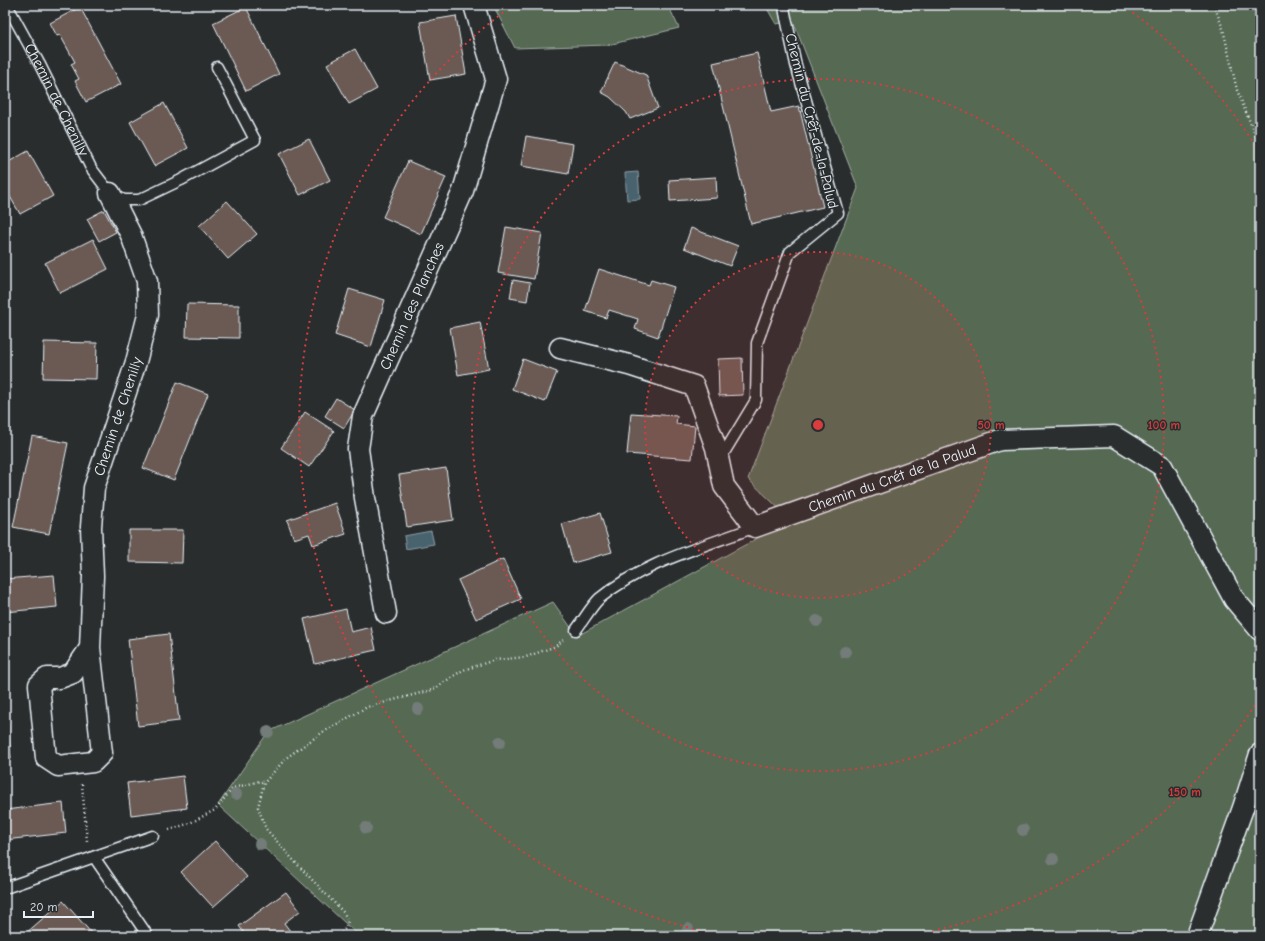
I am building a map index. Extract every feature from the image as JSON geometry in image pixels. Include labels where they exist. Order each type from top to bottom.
[{"type":"street","name":"Chemin des Planches","points":[[386,613],[365,498],[358,449],[363,416],[463,191],[496,79],[474,5]]},
{"type":"street","name":"Chemin de Chenilly","points":[[90,648],[73,673],[60,678],[47,678],[39,685],[46,758],[58,766],[93,762],[102,753],[90,648],[93,576],[91,527],[94,488],[136,362],[148,315],[147,281],[131,235],[110,192]]},
{"type":"street","points":[[560,348],[629,365],[694,386],[716,448],[724,486],[755,527]]},
{"type":"street","name":"Chemin du Crét de la Palud","points":[[755,527],[1000,440],[1114,436],[1162,466],[1234,599],[1260,630]]},
{"type":"street","points":[[1197,936],[1243,808],[1260,754]]},
{"type":"lane","name":"Chemin de Chenilly","points":[[7,5],[40,65],[91,168],[110,192],[124,200],[139,200],[181,180],[255,140],[217,67]]},
{"type":"lane","name":"Chemin du Crêt-de-la-Palud","points":[[718,463],[756,400],[757,343],[790,252],[838,213],[796,65],[784,5]]},
{"type":"lane","name":"Chemin du Crét de la Palud","points":[[576,630],[599,599],[640,571],[755,527]]},
{"type":"lane","points":[[5,888],[153,836]]},
{"type":"lane","points":[[91,858],[94,857],[148,936]]},
{"type":"path","points":[[1214,5],[1223,29],[1238,90],[1260,147]]},
{"type":"path","points":[[338,936],[345,930],[348,921],[344,913],[266,829],[258,807],[264,783],[286,758],[323,732],[367,707],[432,690],[463,670],[496,660],[526,657],[556,646],[576,630]]},
{"type":"path","points":[[80,764],[91,858]]},
{"type":"path","points":[[153,836],[190,823],[215,810],[233,788],[260,781],[264,783]]},
{"type":"green space","points":[[493,5],[668,5],[679,28],[608,45],[515,48]]},
{"type":"green space","points":[[765,5],[1260,5],[1260,936],[359,936],[218,805],[268,732],[553,602],[577,636],[791,520],[748,479],[858,188],[793,21],[776,24]]},
{"type":"water","points":[[638,172],[640,199],[627,200],[625,173]]},
{"type":"water","points":[[431,531],[434,544],[406,549],[404,536]]},
{"type":"building","points":[[80,7],[121,84],[86,102],[75,81],[79,79],[71,64],[75,62],[60,35],[57,36],[50,23]]},
{"type":"building","points":[[246,7],[279,74],[246,91],[213,23]]},
{"type":"building","points":[[456,16],[466,74],[430,80],[420,22]]},
{"type":"building","points":[[355,49],[377,89],[349,104],[327,64]]},
{"type":"building","points":[[757,53],[771,112],[799,106],[823,207],[751,224],[713,63]]},
{"type":"building","points":[[615,62],[646,75],[658,108],[630,119],[626,112],[610,97],[601,92]]},
{"type":"building","points":[[164,103],[188,148],[154,166],[130,122]]},
{"type":"building","points":[[526,136],[573,144],[568,174],[521,166]]},
{"type":"building","points":[[309,139],[330,180],[300,195],[279,154]]},
{"type":"building","points":[[28,151],[53,196],[20,214],[5,188],[5,164]]},
{"type":"building","points":[[408,161],[446,177],[421,234],[383,217]]},
{"type":"building","points":[[716,177],[717,198],[670,201],[669,180]]},
{"type":"building","points":[[227,201],[257,234],[228,259],[199,226]]},
{"type":"building","points":[[104,210],[116,232],[99,241],[87,219]]},
{"type":"building","points":[[506,227],[542,233],[534,279],[498,273]]},
{"type":"building","points":[[691,228],[738,246],[730,266],[684,248]]},
{"type":"building","points":[[93,239],[108,269],[60,293],[45,263]]},
{"type":"building","points":[[599,269],[649,285],[651,280],[674,287],[658,337],[635,329],[638,319],[609,310],[606,318],[585,311]]},
{"type":"building","points":[[513,280],[530,283],[527,301],[510,298]]},
{"type":"building","points":[[349,289],[385,300],[371,347],[335,335]]},
{"type":"building","points":[[187,304],[239,305],[239,338],[186,337]]},
{"type":"building","points":[[480,322],[489,369],[458,375],[450,328]]},
{"type":"building","points":[[44,342],[97,343],[96,379],[43,378]]},
{"type":"building","points":[[742,358],[743,395],[719,396],[718,359]]},
{"type":"building","points":[[523,359],[557,372],[545,402],[512,389]]},
{"type":"building","points":[[177,382],[208,394],[174,480],[143,468]]},
{"type":"building","points":[[336,398],[355,410],[344,428],[325,416]]},
{"type":"building","points":[[305,412],[334,431],[309,467],[281,448]]},
{"type":"building","points":[[631,413],[677,416],[676,424],[695,426],[692,459],[627,454]]},
{"type":"building","points":[[32,436],[68,443],[49,534],[13,527]]},
{"type":"building","points":[[446,468],[453,520],[407,527],[399,475]]},
{"type":"building","points":[[335,503],[346,534],[313,545],[309,534],[294,539],[287,520]]},
{"type":"building","points":[[600,513],[612,552],[573,563],[562,524]]},
{"type":"building","points":[[129,530],[183,530],[182,563],[129,562]]},
{"type":"building","points":[[503,559],[521,599],[476,619],[458,580]]},
{"type":"building","points":[[54,575],[57,607],[5,612],[5,579]]},
{"type":"building","points":[[346,609],[351,632],[371,627],[376,650],[315,664],[304,619]]},
{"type":"building","points":[[169,634],[179,721],[138,726],[128,639]]},
{"type":"building","points":[[5,693],[11,758],[5,759]]},
{"type":"building","points":[[183,776],[187,808],[131,815],[127,783]]},
{"type":"building","points":[[63,803],[66,833],[5,840],[5,810]]},
{"type":"building","points":[[215,841],[247,877],[213,907],[181,872]]},
{"type":"building","points":[[286,892],[300,911],[284,923],[293,935],[246,936],[239,926]]},
{"type":"building","points":[[63,901],[94,936],[27,936],[25,934]]}]
